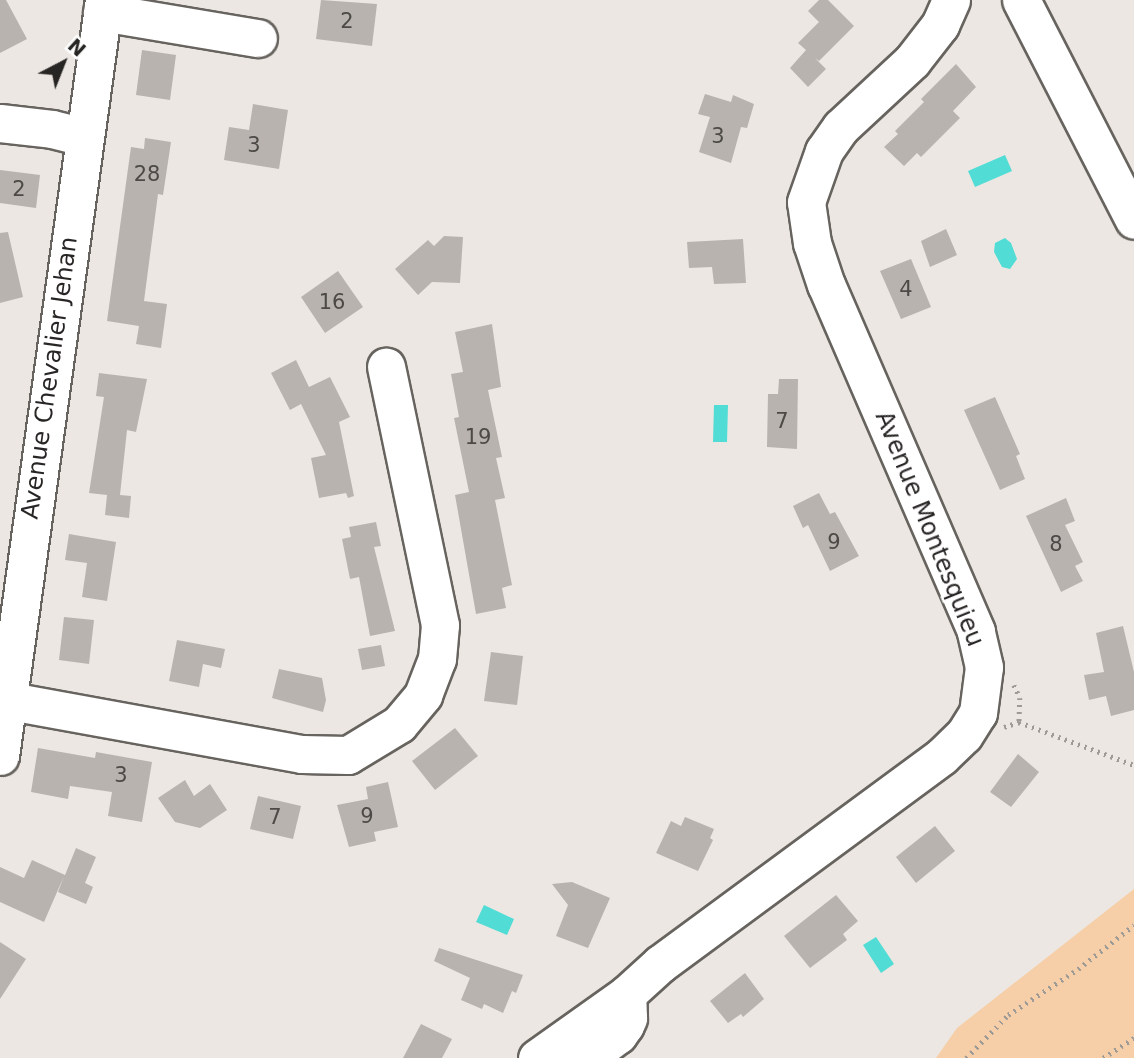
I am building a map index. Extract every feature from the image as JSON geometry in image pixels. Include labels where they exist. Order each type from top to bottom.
[{"type":"street","name":"Avenue Montesquieu","points":[[537,1058],[627,994],[660,964],[942,756],[964,735],[978,713],[984,667],[976,631],[826,285],[812,243],[806,202],[824,151],[841,127],[912,61],[940,26],[951,0]]},
{"type":"street","points":[[1021,0],[1134,220]]},
{"type":"street","points":[[103,6],[258,38]]},
{"type":"street","name":"Avenue Chevalier Jehan","points":[[0,756],[10,701],[11,580],[103,6]]},
{"type":"street","points":[[0,123],[52,129],[83,136]]},
{"type":"street","points":[[10,701],[302,754],[348,755],[399,724],[423,695],[437,659],[440,625],[386,367]]},
{"type":"street","points":[[587,1058],[618,1035],[625,1025],[628,1018],[627,994]]},
{"type":"path","points":[[997,732],[1019,722],[1134,765]]},
{"type":"path","points":[[966,1058],[1008,1015],[1078,969],[1134,925]]},
{"type":"path","points":[[1103,1058],[1134,1038]]},
{"type":"shaded area","points":[[1134,889],[1134,1058],[936,1058],[957,1028]]},
{"type":"water","points":[[1005,155],[1012,171],[975,187],[968,171]]},
{"type":"water","points":[[1005,238],[1011,243],[1017,259],[1010,269],[1002,267],[994,252],[995,243]]},
{"type":"water","points":[[714,405],[728,405],[727,442],[713,442]]},
{"type":"water","points":[[484,905],[514,919],[507,935],[476,922]]},
{"type":"water","points":[[876,937],[894,964],[881,973],[863,945]]},
{"type":"building","points":[[0,0],[6,0],[27,39],[0,53]]},
{"type":"building","points":[[321,0],[377,4],[372,46],[316,39]]},
{"type":"building","points":[[819,0],[828,0],[854,26],[819,61],[815,58],[826,69],[808,87],[790,68],[806,50],[798,43],[819,22],[808,11]]},
{"type":"building","points":[[142,50],[176,55],[170,100],[136,95]]},
{"type":"building","points":[[956,64],[976,87],[953,111],[960,118],[921,157],[917,153],[904,166],[884,147],[898,134],[895,131],[924,102],[921,99]]},
{"type":"building","points":[[705,94],[731,102],[733,95],[754,104],[747,128],[741,127],[731,163],[699,152],[710,117],[698,114]]},
{"type":"building","points":[[253,104],[288,110],[279,169],[224,160],[229,127],[249,130]]},
{"type":"building","points":[[145,138],[171,142],[163,195],[158,194],[144,301],[167,304],[161,348],[136,344],[139,326],[107,321],[131,147],[144,149]]},
{"type":"building","points":[[0,170],[40,175],[36,208],[0,203]]},
{"type":"building","points":[[946,229],[957,255],[930,267],[921,241]]},
{"type":"building","points":[[8,232],[23,297],[0,303],[0,233]]},
{"type":"building","points":[[444,236],[463,237],[460,283],[432,282],[418,295],[395,269],[428,240],[434,246]]},
{"type":"building","points":[[743,239],[746,283],[714,284],[712,267],[689,268],[687,242]]},
{"type":"building","points":[[911,259],[931,307],[901,319],[880,271]]},
{"type":"building","points":[[338,271],[363,307],[325,333],[301,297]]},
{"type":"building","points":[[492,324],[501,387],[488,390],[502,457],[496,458],[505,498],[495,500],[512,585],[502,588],[506,608],[476,614],[455,495],[469,492],[454,418],[459,417],[451,374],[463,372],[455,332]]},
{"type":"building","points":[[296,360],[309,387],[330,377],[350,417],[339,422],[354,496],[348,498],[346,493],[319,498],[311,458],[326,455],[301,404],[290,410],[271,373]]},
{"type":"building","points":[[99,373],[147,379],[136,432],[127,430],[120,495],[131,496],[129,518],[105,515],[107,495],[89,493],[104,397],[96,396]]},
{"type":"building","points":[[779,379],[798,379],[797,449],[767,447],[768,394],[778,394]]},
{"type":"building","points":[[995,397],[1020,454],[1016,456],[1025,479],[1000,490],[964,410]]},
{"type":"building","points":[[819,493],[830,514],[835,512],[859,556],[830,571],[808,525],[803,528],[793,506]]},
{"type":"building","points":[[1066,498],[1075,521],[1065,525],[1083,562],[1075,566],[1083,581],[1061,592],[1026,516]]},
{"type":"building","points":[[376,522],[381,546],[374,547],[395,631],[370,636],[359,577],[350,579],[342,539],[351,537],[349,527]]},
{"type":"building","points":[[69,534],[116,542],[107,601],[82,597],[87,563],[65,560]]},
{"type":"building","points":[[64,617],[94,620],[89,664],[59,660]]},
{"type":"building","points":[[1123,626],[1134,672],[1134,710],[1111,716],[1106,696],[1089,700],[1084,675],[1104,672],[1096,633]]},
{"type":"building","points":[[177,640],[225,649],[221,668],[203,664],[199,687],[169,681]]},
{"type":"building","points":[[381,645],[385,666],[362,670],[358,649]]},
{"type":"building","points":[[491,652],[523,656],[517,705],[484,701]]},
{"type":"building","points":[[279,669],[322,678],[326,700],[323,712],[272,698]]},
{"type":"building","points":[[455,728],[478,756],[435,790],[412,761]]},
{"type":"building","points":[[38,748],[95,758],[96,752],[152,762],[142,822],[108,816],[112,792],[70,786],[68,799],[31,792]]},
{"type":"building","points":[[1018,754],[1039,772],[1011,807],[990,792]]},
{"type":"building","points":[[185,780],[194,796],[210,784],[227,810],[200,828],[175,822],[158,798]]},
{"type":"building","points":[[388,782],[398,827],[374,832],[376,841],[349,847],[337,805],[368,799],[366,787]]},
{"type":"building","points":[[258,796],[301,806],[293,839],[250,829]]},
{"type":"building","points":[[685,817],[714,829],[710,838],[713,840],[698,871],[656,853],[671,821],[681,826]]},
{"type":"building","points":[[935,826],[955,851],[916,883],[896,857]]},
{"type":"building","points":[[76,848],[96,857],[85,883],[93,887],[86,904],[58,892],[64,876],[44,922],[0,902],[0,867],[24,878],[32,860],[65,875]]},
{"type":"building","points":[[572,882],[610,898],[588,948],[556,936],[568,905],[552,884]]},
{"type":"building","points":[[836,895],[858,921],[843,934],[847,940],[810,968],[784,936]]},
{"type":"building","points":[[0,942],[26,959],[0,999]]},
{"type":"building","points":[[439,948],[523,975],[516,993],[512,991],[503,1013],[484,1004],[482,1009],[461,1000],[470,978],[434,961]]},
{"type":"building","points":[[745,973],[764,999],[743,1017],[741,1014],[728,1023],[710,1001]]},
{"type":"building","points":[[421,1024],[452,1039],[442,1058],[403,1058]]}]
